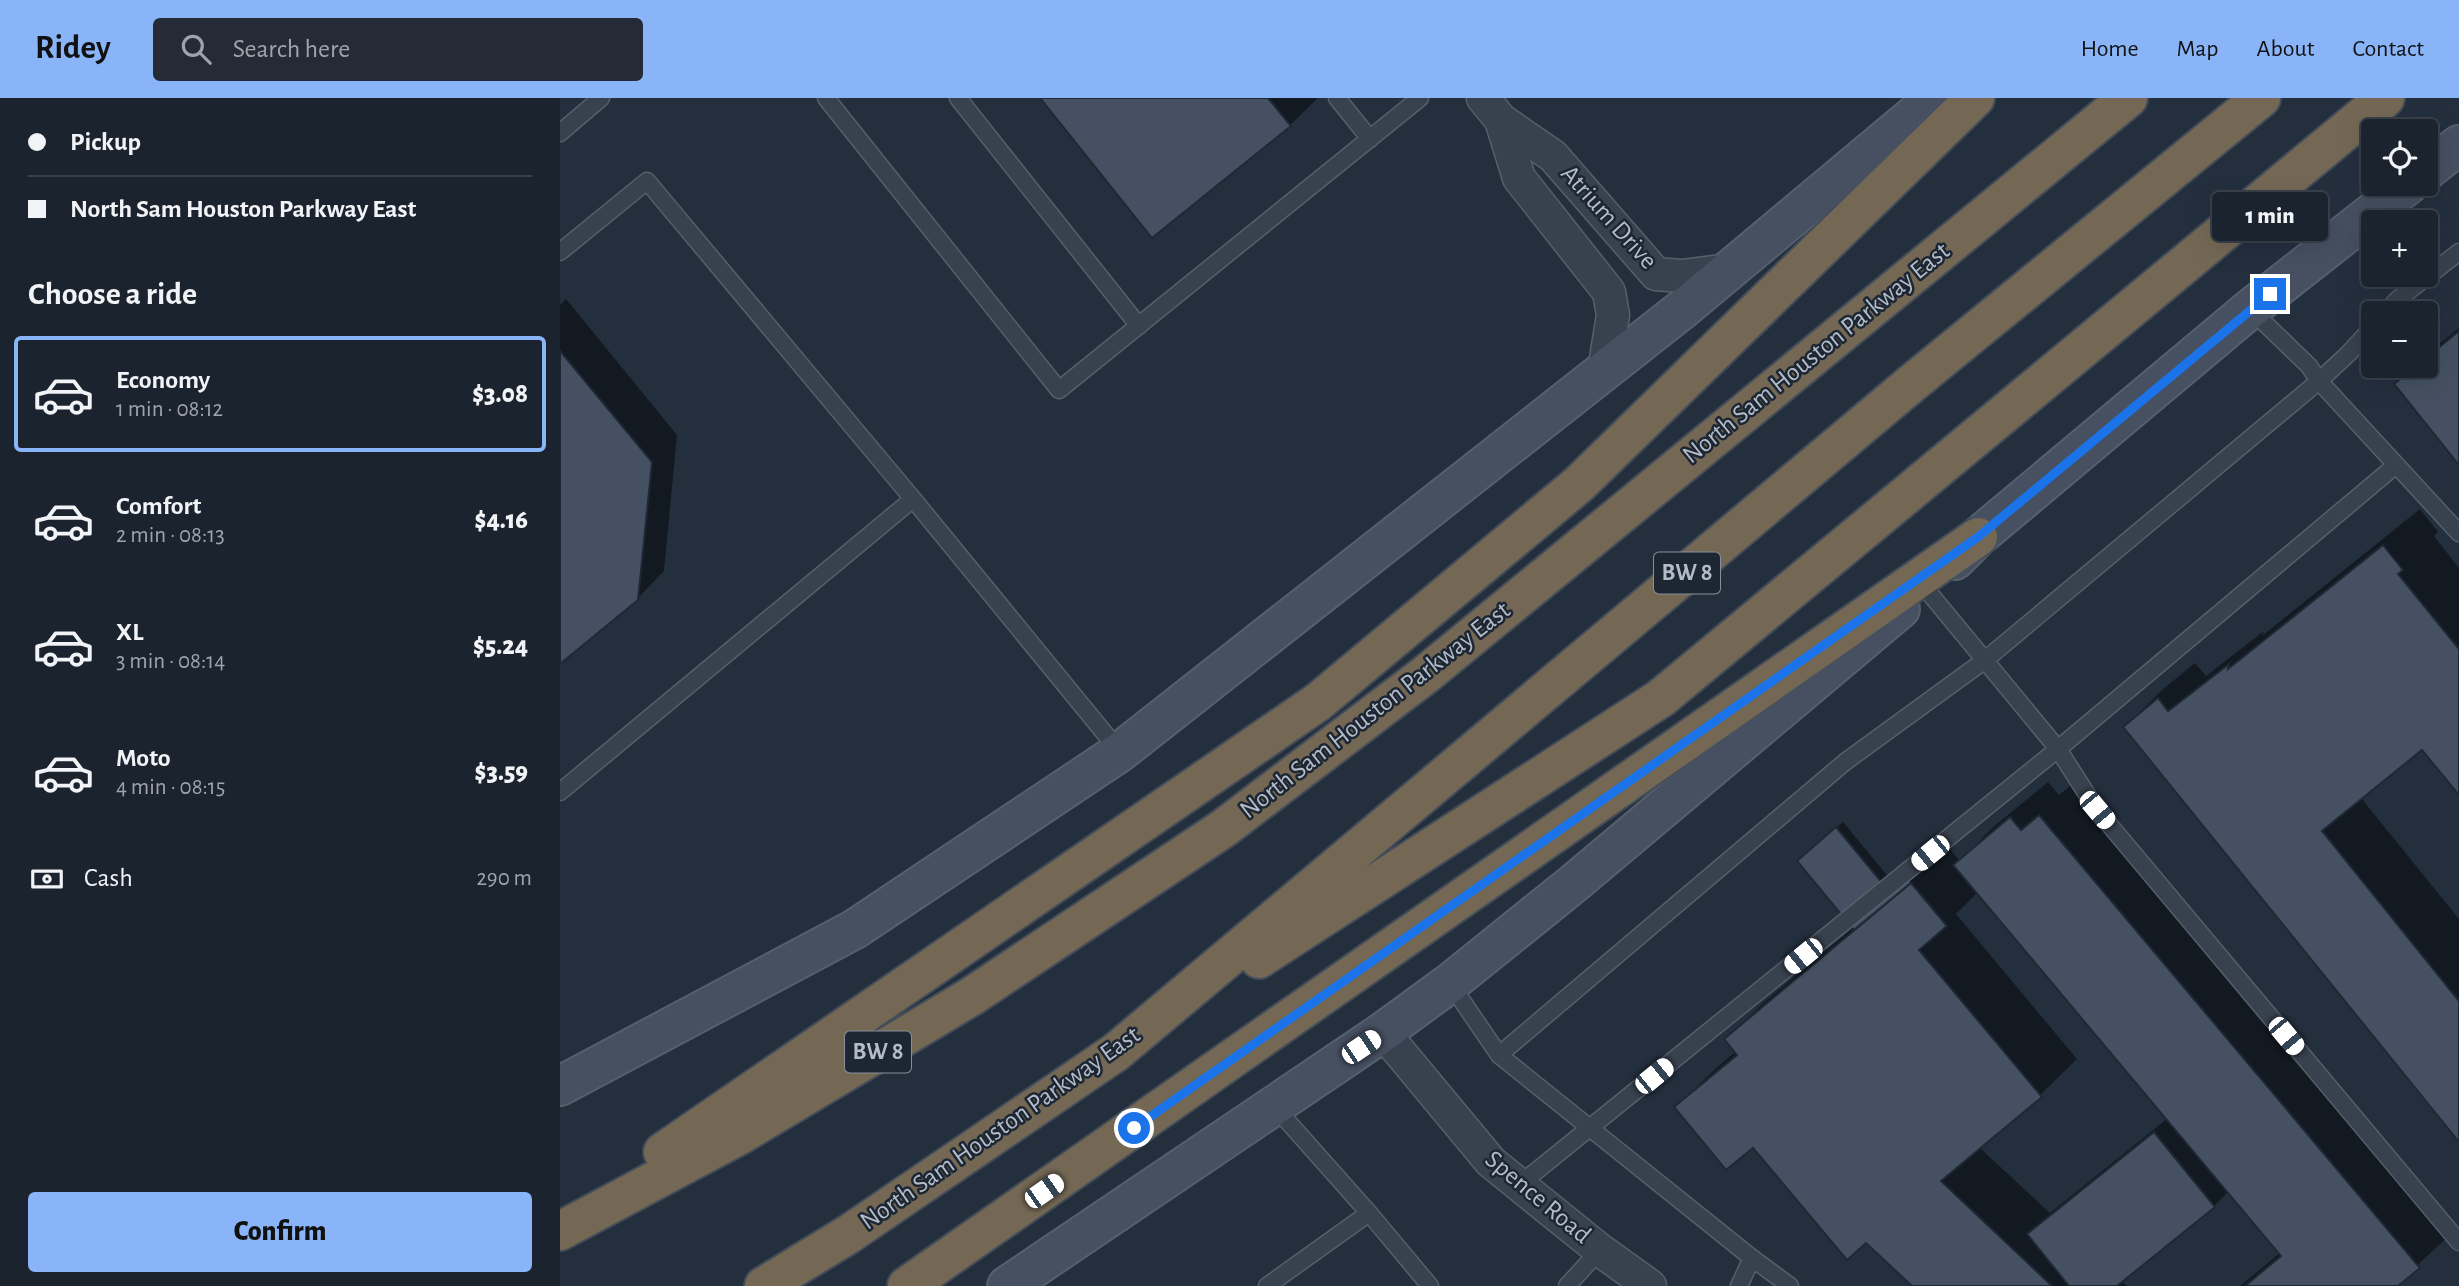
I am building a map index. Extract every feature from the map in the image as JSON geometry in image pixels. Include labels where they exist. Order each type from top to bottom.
[{"type":"highway","points":[[560,1223],[1318,702],[1580,484],[1975,98]]},
{"type":"highway","name":"North Sam Houston Parkway East","points":[[560,1231],[740,1135],[972,996],[1224,828],[1425,675],[2128,98]]},
{"type":"highway","name":"North Sam Houston Parkway East","points":[[764,1286],[849,1234],[1116,1052],[1911,384],[2261,98]]},
{"type":"highway","points":[[1116,1052],[1661,698],[2385,98]]},
{"type":"highway","points":[[908,1286],[1978,537]]},
{"type":"main road","points":[[560,1086],[855,929],[1120,752],[1604,371],[1935,98]]},
{"type":"main road","points":[[2438,162],[2459,145]]},
{"type":"main road","points":[[1007,1286],[1450,983],[1573,884],[1926,589],[1978,537],[2250,309],[2394,196]]},
{"type":"street","name":"Atrium Drive","points":[[1492,109],[1553,156],[1656,274],[1682,276],[1729,270]]},
{"type":"street","name":"Atrium Drive","points":[[1492,109],[1518,178],[1609,292],[1613,315],[1604,371]]},
{"type":"street","name":"Spence Road","points":[[1382,1032],[1491,1162],[1600,1250],[1650,1286]]},
{"type":"lane","points":[[560,133],[601,98]]},
{"type":"lane","points":[[826,98],[1059,390],[1420,98]]},
{"type":"lane","points":[[958,98],[1139,326]]},
{"type":"lane","points":[[1337,98],[1370,139]]},
{"type":"lane","points":[[560,252],[647,181],[1120,752]]},
{"type":"lane","points":[[2396,301],[2459,252]]},
{"type":"lane","points":[[2250,309],[2309,366],[2319,381],[2459,533]]},
{"type":"lane","points":[[1499,1055],[1845,762],[1985,660],[2319,381],[2361,340]]},
{"type":"lane","points":[[1520,1185],[2058,750],[2396,465]]},
{"type":"lane","points":[[563,782],[913,499]]},
{"type":"lane","points":[[1926,589],[2058,750],[2097,810],[2459,1242]]},
{"type":"lane","points":[[1450,983],[1499,1055],[1790,1286]]},
{"type":"lane","points":[[1273,1106],[1430,1286]]},
{"type":"lane","points":[[1267,1286],[1369,1213]]},
{"type":"lane","points":[[1567,1286],[1600,1250]]},
{"type":"lane","points":[[1739,1286],[1752,1258]]},
{"type":"building","points":[[1040,98],[1268,98],[1291,126],[1152,238]]},
{"type":"building","points":[[2459,331],[2459,465],[2394,384],[2402,378],[2438,378],[2438,348]]},
{"type":"building","points":[[560,351],[652,462],[638,600],[560,664]]},
{"type":"building","points":[[2383,545],[2403,570],[2398,574],[2459,649],[2459,795],[2422,750],[2322,831],[2459,1001],[2459,1142],[2123,727],[2158,698],[2168,711],[2229,664],[2228,669]]},
{"type":"building","points":[[2039,815],[2420,1268],[2398,1286],[2245,1286],[2281,1256],[1953,865],[2010,817],[2021,830]]},
{"type":"building","points":[[1836,827],[1888,890],[1905,876],[1911,883],[1854,930],[1797,861]]},
{"type":"building","points":[[1911,883],[1947,926],[1919,950],[2042,1097],[1941,1181],[2052,1286],[1912,1286],[1866,1243],[1847,1260],[1753,1148],[1726,1170],[1674,1107],[1737,1055],[1724,1039]]},
{"type":"building","points":[[2154,1132],[2215,1207],[2117,1286],[2069,1286],[2027,1234]]},
{"type":"route","points":[[1134,1128],[1978,537],[2270,294]]}]
